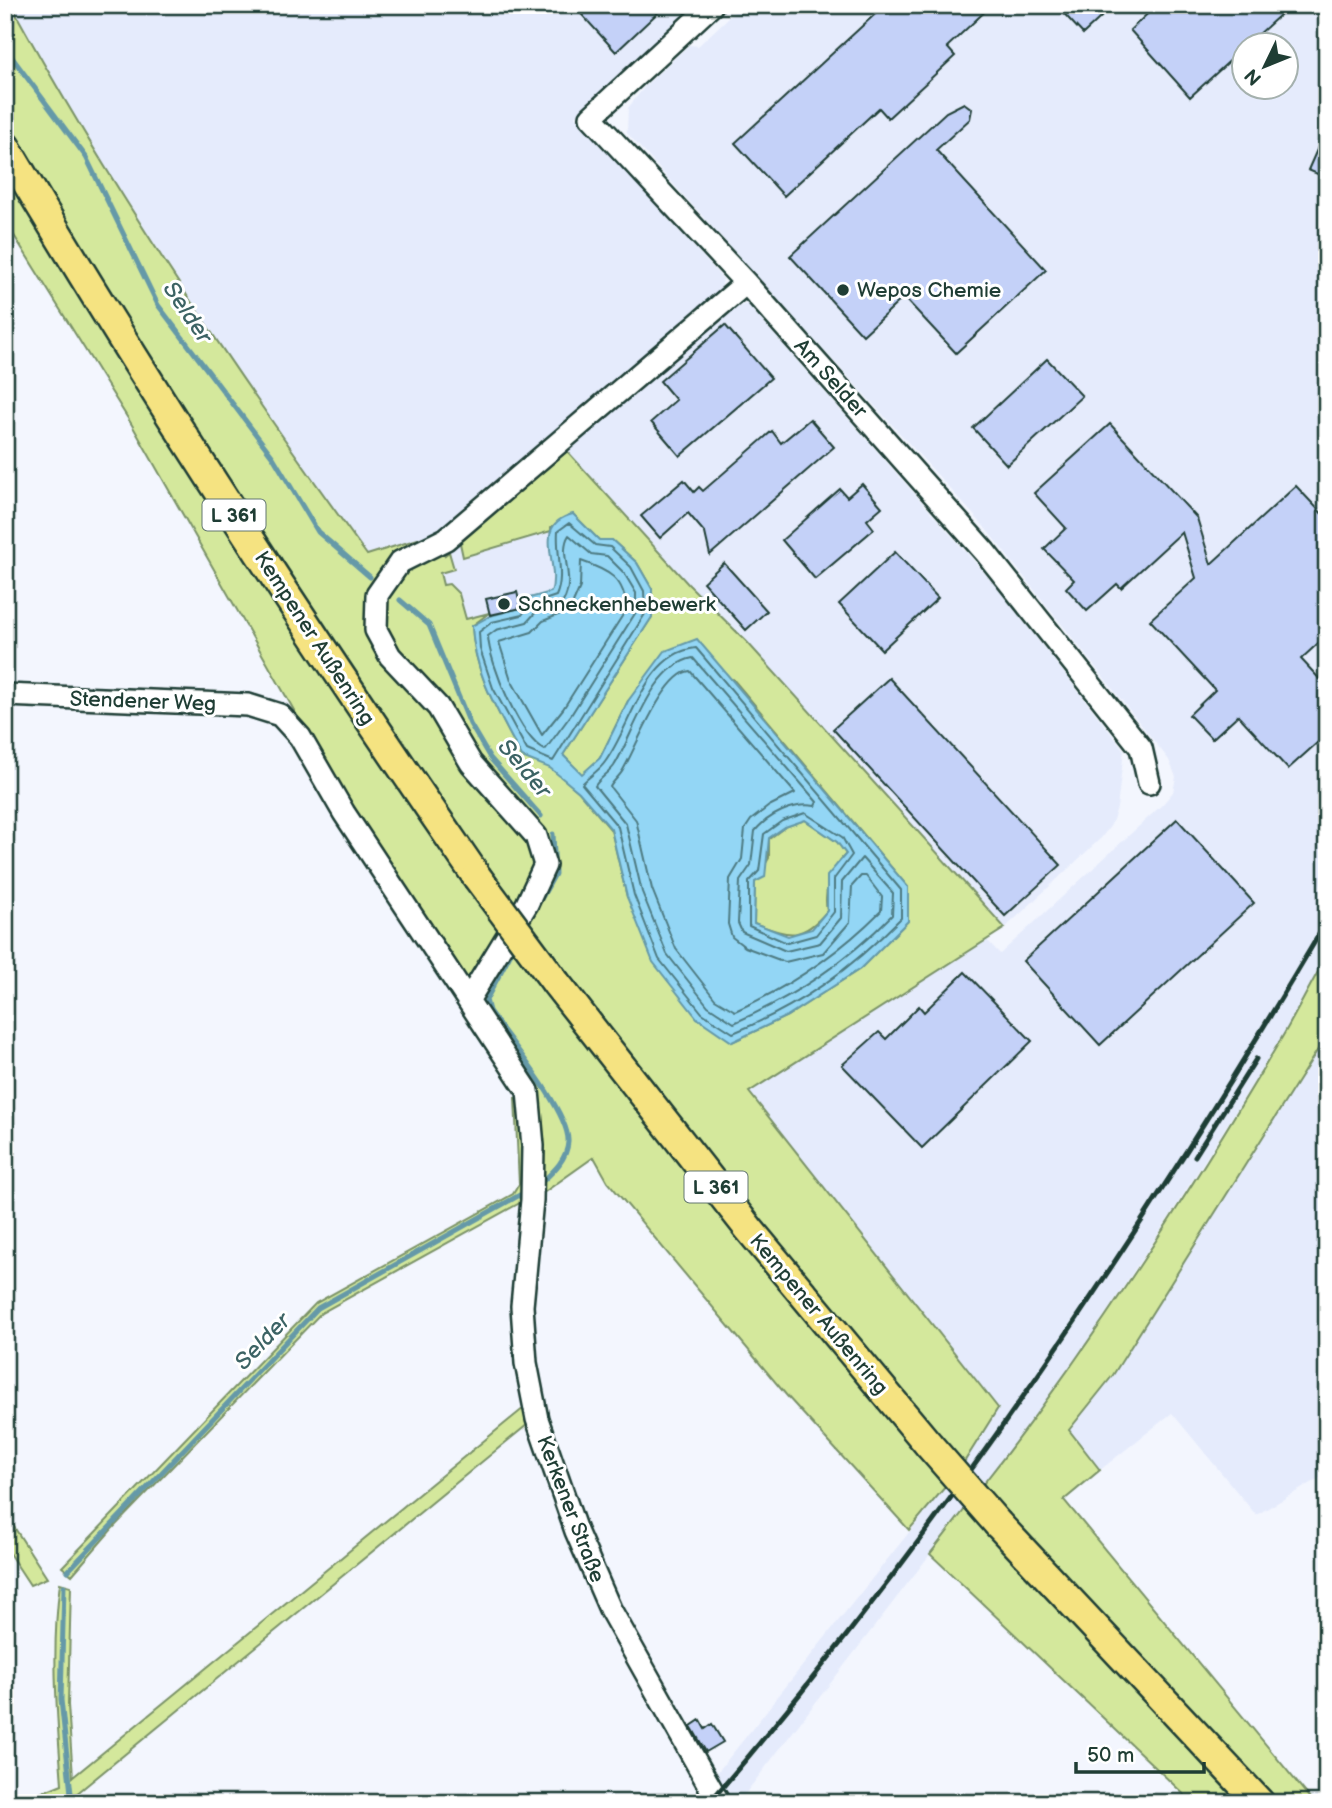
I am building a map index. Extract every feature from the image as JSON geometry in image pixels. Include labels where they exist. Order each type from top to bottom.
[{"type":"main road","name":"Kempener Außenring","points":[[5,146],[168,413],[340,678],[477,877],[556,983],[766,1250],[929,1446],[1255,1800]]},
{"type":"street","name":"Am Selder","points":[[712,5],[591,117],[746,283],[985,552],[1141,748],[1149,783]]},
{"type":"street","points":[[469,999],[527,904],[545,865],[536,836],[471,763],[438,706],[390,656],[376,630],[377,595],[400,562],[446,539],[746,283]]},
{"type":"street","name":"Stendener Weg","points":[[5,695],[248,705],[280,715]]},
{"type":"street","name":"Kerkener Straße","points":[[280,715],[300,737],[344,813],[528,1091],[533,1146],[533,1186],[522,1306],[527,1363],[537,1419],[576,1531],[610,1609],[719,1803]]},
{"type":"shaded area","points":[[11,5],[695,5],[575,116],[723,279],[721,290],[440,532],[368,555],[263,411],[73,118]]},
{"type":"shaded area","points":[[742,5],[1327,5],[1327,871],[1319,887],[1327,898],[1327,956],[1282,1037],[1168,1219],[1047,1403],[738,1803],[693,1803],[946,1486],[998,1408],[749,1092],[986,939],[1000,954],[1163,804],[1173,792],[1176,777],[1169,760],[982,524],[627,133],[628,108],[646,85],[689,45],[698,46]]},
{"type":"shaded area","points":[[747,304],[995,585],[1124,750],[1117,808],[1111,825],[1101,838],[1005,928],[747,642],[688,584],[567,451],[734,308]]},
{"type":"shaded area","points":[[551,531],[550,553],[555,582],[551,592],[520,601],[521,608],[465,619],[459,594],[443,585],[440,573],[454,569],[449,552],[460,543],[464,557]]},
{"type":"shaded area","points":[[1327,1035],[1327,1474],[1256,1515],[1172,1413],[1100,1470],[1069,1430],[1113,1375]]},
{"type":"green space","points":[[5,5],[11,5],[93,147],[180,286],[367,555],[440,532],[445,555],[449,552],[454,569],[440,573],[443,585],[449,584],[459,594],[466,619],[489,613],[472,626],[474,644],[483,678],[522,757],[550,767],[579,792],[611,830],[627,897],[732,1042],[787,1016],[860,969],[908,921],[908,887],[733,679],[628,701],[600,758],[582,775],[563,755],[652,617],[652,589],[637,563],[612,540],[599,540],[573,514],[551,527],[551,531],[463,557],[460,543],[567,451],[688,584],[747,642],[1005,928],[749,1092],[998,1408],[961,1467],[717,1171],[487,870],[136,344],[5,121]]},
{"type":"green space","points":[[5,162],[504,933],[469,980],[453,970],[350,809],[132,425],[5,221]]},
{"type":"green space","points":[[805,820],[837,842],[846,854],[829,880],[827,911],[810,928],[794,934],[754,923],[755,882],[769,858],[769,839],[785,827]]},
{"type":"green space","points":[[511,941],[946,1486],[909,1530],[787,1396],[608,1182],[594,1157],[536,1198],[535,1109],[480,1002],[483,989]]},
{"type":"green space","points":[[1327,956],[1327,1035],[1113,1375],[1069,1430],[1100,1470],[1064,1500],[1314,1803],[1277,1803],[1079,1601],[977,1492],[1059,1383],[1136,1271],[1246,1097]]},
{"type":"green space","points":[[515,1098],[520,1098],[527,1199],[321,1313],[112,1529],[72,1575],[62,1567],[316,1303],[513,1194],[519,1184]]},
{"type":"green space","points":[[530,1403],[533,1420],[75,1795],[78,1803],[16,1803],[62,1784],[55,1658],[60,1583],[71,1586],[68,1705],[73,1777]]},
{"type":"green space","points":[[965,1509],[1237,1803],[1193,1803],[930,1554]]},
{"type":"green space","points":[[5,1513],[47,1578],[30,1585],[5,1547]]},
{"type":"water","points":[[573,514],[599,540],[612,540],[637,563],[652,589],[652,617],[563,755],[582,774],[600,758],[628,701],[665,651],[697,639],[908,887],[908,921],[860,969],[787,1016],[732,1042],[697,1018],[653,962],[627,897],[611,829],[579,792],[550,768],[522,757],[483,678],[472,626],[490,616],[520,608],[519,601],[551,592],[553,570],[550,536],[560,519]],"holes":[[[805,820],[837,842],[846,854],[827,876],[827,911],[812,929],[788,936],[754,923],[755,882],[765,877],[769,838],[785,827]]]},
{"type":"building","points":[[573,5],[666,5],[616,52]]},
{"type":"building","points":[[885,5],[992,5],[947,47],[955,56],[888,118],[879,108],[784,196],[735,143]]},
{"type":"building","points":[[1056,5],[1114,5],[1083,34]]},
{"type":"building","points":[[1157,5],[1291,5],[1261,32],[1230,32],[1230,61],[1190,97],[1130,30]]},
{"type":"building","points":[[964,103],[972,109],[970,119],[936,150],[1046,270],[956,353],[904,297],[863,335],[790,256],[946,112]]},
{"type":"building","points":[[1327,127],[1327,178],[1308,170]]},
{"type":"building","points":[[725,325],[771,378],[680,456],[651,422],[676,400],[660,381]]},
{"type":"building","points":[[1047,359],[1082,396],[1007,465],[973,428]]},
{"type":"building","points":[[810,419],[834,447],[710,555],[705,533],[688,513],[660,538],[641,516],[684,480],[694,492],[699,487],[703,491],[772,431],[781,443]]},
{"type":"building","points":[[1110,424],[1197,518],[1211,564],[1296,486],[1327,519],[1327,635],[1301,659],[1327,687],[1327,734],[1288,769],[1238,715],[1212,739],[1189,715],[1215,690],[1150,620],[1196,578],[1182,532],[1121,588],[1117,584],[1087,611],[1066,588],[1074,580],[1044,549],[1066,528],[1034,493]]},
{"type":"building","points":[[862,484],[882,507],[867,520],[874,529],[815,579],[782,540],[840,489],[847,497]]},
{"type":"building","points":[[895,552],[938,598],[882,650],[839,604]]},
{"type":"building","points":[[724,563],[767,611],[746,630],[703,582]]},
{"type":"building","name":"Schneckenhebewerk","points":[[517,592],[521,608],[490,615],[486,599]]},
{"type":"building","points":[[889,678],[1061,865],[1005,916],[833,729]]},
{"type":"building","points":[[1177,819],[1254,903],[1100,1045],[1023,961]]},
{"type":"building","points":[[965,972],[1032,1041],[922,1148],[842,1065],[879,1032],[886,1039],[919,1006],[924,1012]]},
{"type":"building","points":[[700,1720],[705,1729],[712,1724],[723,1742],[706,1752],[691,1726]]},
{"type":"waterway","name":"Selder","points":[[5,48],[86,157],[158,305],[273,457],[318,532],[370,577]]},
{"type":"waterway","name":"Selder","points":[[400,600],[429,625],[470,724],[490,758],[541,816]]},
{"type":"waterway","name":"Selder","points":[[540,901],[555,874],[553,834]]},
{"type":"waterway","name":"Selder","points":[[516,943],[486,1000],[489,1011],[549,1095],[566,1129],[568,1142],[565,1154],[542,1182]]},
{"type":"waterway","name":"Selder","points":[[68,1571],[318,1308],[525,1192]]},
{"type":"waterway","name":"Selder","points":[[64,1586],[61,1700],[72,1803]]},
{"type":"railway","points":[[709,1803],[879,1594],[1038,1376],[1187,1151],[1327,921]]},
{"type":"railway","points":[[1195,1156],[1256,1059]]},
{"type":"place","name":"Wepos Chemie","points":[[843,290]]},
{"type":"place","name":"Schneckenhebewerk","points":[[504,604]]}]
